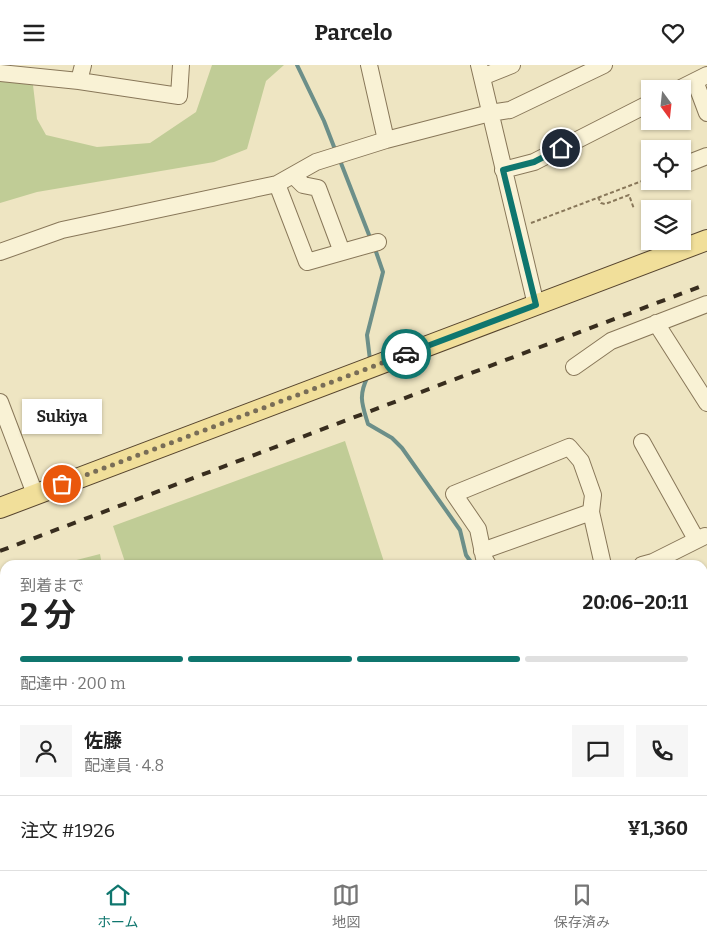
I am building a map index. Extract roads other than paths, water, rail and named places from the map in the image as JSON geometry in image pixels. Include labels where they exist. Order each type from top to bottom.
[{"type":"main road","points":[[0,508],[707,240]]},
{"type":"street","points":[[80,81],[83,65]]},
{"type":"street","points":[[0,73],[80,81],[179,96],[181,65]]},
{"type":"street","points":[[369,65],[386,140]]},
{"type":"street","points":[[512,65],[480,71],[536,305]]},
{"type":"street","points":[[0,252],[62,230],[276,184],[316,162],[386,140],[490,113],[510,110],[604,65]]},
{"type":"street","points":[[701,77],[707,113]]},
{"type":"street","points":[[503,170],[534,162],[641,108]]},
{"type":"street","points":[[691,162],[707,156]]},
{"type":"street","points":[[293,175],[303,185],[318,188],[342,252]]},
{"type":"street","points":[[276,184],[307,262],[378,242]]},
{"type":"street","points":[[574,367],[611,341],[707,304]]},
{"type":"street","points":[[656,323],[707,403]]},
{"type":"street","points":[[0,402],[35,494]]},
{"type":"street","points":[[642,442],[702,537],[657,560]]},
{"type":"street","points":[[591,512],[485,558],[478,529],[454,494],[569,447],[581,461],[593,495],[591,512],[602,560]]},
{"type":"waterway","points":[[297,65],[324,121],[336,152]]},
{"type":"waterway","points":[[339,158],[371,240]]},
{"type":"waterway","points":[[370,360],[367,335],[383,272],[374,246]]},
{"type":"waterway","points":[[368,376],[362,395],[368,424],[392,438],[402,448],[460,530],[466,555],[470,560]]},
{"type":"railway","points":[[0,551],[707,284]]},
{"type":"place","name":"Sukiya","points":[[62,484]]}]
